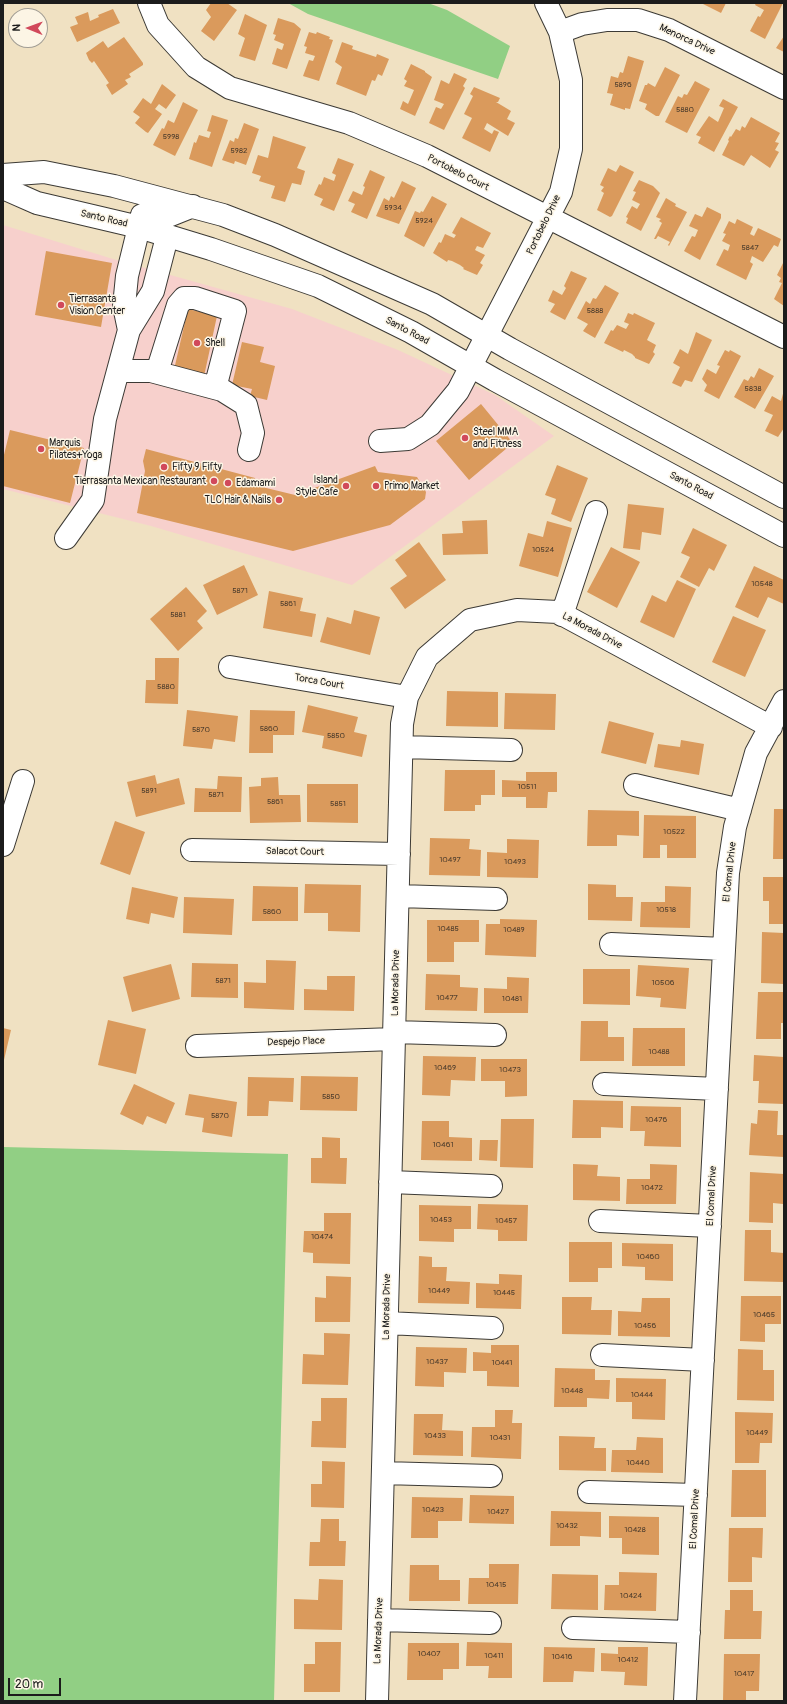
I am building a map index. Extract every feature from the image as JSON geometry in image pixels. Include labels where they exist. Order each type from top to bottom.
[{"type":"street","name":"Portobelo Court","points":[[149,3],[158,25],[196,67],[230,88],[349,123],[427,156],[548,219],[784,337]]},
{"type":"street","name":"Portobelo Drive","points":[[380,440],[408,438],[430,425],[458,391],[561,192],[571,149],[571,80],[560,32],[546,3]]},
{"type":"street","name":"Menorca Drive","points":[[560,32],[582,24],[607,20],[638,20],[669,30],[784,88]]},
{"type":"street","points":[[3,175],[44,172],[114,186],[193,206],[275,234],[432,304],[487,336],[784,496]]},
{"type":"street","name":"Santo Road","points":[[3,188],[37,203],[139,227],[167,237],[211,249],[318,286],[411,332],[470,366],[784,536]]},
{"type":"street","points":[[129,330],[124,306],[127,276],[142,215],[153,212],[168,216],[193,206]]},
{"type":"street","points":[[66,538],[93,500],[105,420],[129,330],[154,291],[167,237]]},
{"type":"street","points":[[157,372],[178,305],[184,298],[195,298],[235,311],[215,388]]},
{"type":"street","points":[[118,371],[157,372],[222,390],[246,405],[253,432],[249,450]]},
{"type":"street","points":[[562,615],[596,512]]},
{"type":"street","name":"La Morada Drive","points":[[377,1701],[402,724],[407,697],[427,658],[470,620],[517,610],[558,612],[770,726]]},
{"type":"street","name":"Torca Court","points":[[230,667],[407,697]]},
{"type":"street","name":"El Comal Drive","points":[[685,1701],[728,873],[735,827],[756,753],[784,701]]},
{"type":"street","points":[[402,747],[511,750]]},
{"type":"street","points":[[3,845],[23,781]]},
{"type":"street","points":[[635,785],[740,810]]},
{"type":"street","name":"Salacot Court","points":[[192,850],[399,854]]},
{"type":"street","points":[[398,896],[496,899]]},
{"type":"street","points":[[611,944],[724,949]]},
{"type":"street","name":"Despejo Place","points":[[197,1046],[394,1035],[496,1035]]},
{"type":"street","points":[[604,1084],[717,1089]]},
{"type":"street","points":[[390,1182],[491,1186]]},
{"type":"street","points":[[600,1221],[710,1226]]},
{"type":"street","points":[[387,1323],[492,1328]]},
{"type":"street","points":[[602,1355],[703,1360]]},
{"type":"street","points":[[383,1473],[491,1476]]},
{"type":"street","points":[[589,1492],[696,1495]]},
{"type":"street","points":[[379,1620],[490,1623]]},
{"type":"street","points":[[573,1628],[689,1632]]},
{"type":"shaded area","points":[[3,225],[113,259],[292,309],[398,350],[495,395],[554,436],[352,585],[151,526],[3,489]]},
{"type":"green space","points":[[288,3],[428,3],[447,10],[510,46],[498,79],[308,14]]},
{"type":"green space","points":[[3,1147],[288,1154],[274,1701],[3,1701]]},
{"type":"building","points":[[211,3],[227,3],[237,10],[214,41],[201,31],[211,17],[206,10]]},
{"type":"building","points":[[701,3],[726,3],[721,13]]},
{"type":"building","points":[[756,3],[783,3],[765,39],[750,31],[758,16],[760,17],[764,10],[755,5]]},
{"type":"building","points":[[113,9],[120,23],[77,42],[70,27],[78,24],[75,17],[88,12],[90,21],[99,17],[98,15]]},
{"type":"building","points":[[245,14],[267,25],[255,61],[239,56],[245,38],[238,34]]},
{"type":"building","points":[[278,18],[294,23],[301,29],[287,69],[272,64],[277,48],[282,50],[284,44],[274,40],[276,35],[273,34]]},
{"type":"building","points":[[309,32],[316,34],[317,32],[330,37],[329,39],[333,40],[319,81],[303,76],[309,60],[313,61],[315,56],[305,53],[307,47],[304,46]]},
{"type":"building","points":[[784,36],[784,52],[776,48]]},
{"type":"building","points":[[124,37],[143,65],[129,74],[131,77],[125,80],[128,84],[112,95],[106,85],[109,83],[94,61],[92,63],[89,60],[86,53],[103,41],[108,48]]},
{"type":"building","points":[[342,42],[353,46],[352,49],[376,57],[377,54],[389,59],[382,76],[378,74],[375,81],[372,80],[366,96],[336,84],[342,67],[335,62]]},
{"type":"building","points":[[628,56],[644,61],[630,109],[625,108],[625,110],[610,105],[613,94],[607,93],[611,76],[618,78],[620,72],[623,73]]},
{"type":"building","points":[[411,64],[425,71],[432,77],[415,116],[400,109],[403,101],[408,104],[414,90],[404,86],[407,81],[404,79]]},
{"type":"building","points":[[665,67],[680,75],[659,116],[656,116],[645,109],[647,104],[639,101],[645,85],[648,83],[655,87]]},
{"type":"building","points":[[454,73],[467,79],[463,86],[465,88],[444,130],[429,123],[436,107],[441,109],[444,104],[434,100],[441,80],[449,84]]},
{"type":"building","points":[[695,81],[710,89],[687,133],[665,122],[678,96],[682,98],[684,94],[687,95]]},
{"type":"building","points":[[162,84],[176,95],[166,109],[159,104],[155,109],[162,114],[148,133],[135,123],[140,117],[133,112],[143,98],[151,104]]},
{"type":"building","points":[[474,87],[500,98],[498,102],[496,102],[511,111],[507,119],[515,123],[508,136],[487,123],[484,129],[492,134],[494,130],[499,132],[490,152],[462,138],[472,118],[464,114],[473,96],[470,94]]},
{"type":"building","points":[[723,99],[738,107],[714,152],[698,143],[701,137],[696,135],[709,116],[718,122],[724,108],[719,106]]},
{"type":"building","points":[[183,102],[198,110],[175,156],[153,145],[162,128],[164,129],[168,120],[174,123]]},
{"type":"building","points":[[212,115],[228,120],[212,167],[189,159],[194,142],[196,143],[199,135],[209,138],[211,132],[207,131]]},
{"type":"building","points":[[751,117],[780,133],[775,142],[779,143],[775,150],[779,152],[770,168],[751,155],[744,166],[722,155],[730,136],[731,137],[736,129],[740,131],[742,126],[745,128]]},
{"type":"building","points":[[244,123],[259,129],[246,165],[235,161],[234,164],[222,160],[230,140],[234,142],[235,138],[238,139]]},
{"type":"building","points":[[273,136],[306,147],[297,168],[305,171],[301,185],[292,183],[285,202],[271,198],[275,186],[259,181],[261,176],[252,173],[258,155],[268,158]]},
{"type":"building","points":[[338,158],[354,164],[334,211],[320,205],[323,199],[314,195],[319,184],[321,185],[324,177],[334,181],[336,175],[332,173]]},
{"type":"building","points":[[620,165],[634,172],[612,216],[610,217],[597,210],[604,193],[601,191],[604,187],[600,185],[608,168],[616,172]]},
{"type":"building","points":[[370,170],[385,177],[367,219],[351,212],[355,204],[348,201],[353,191],[362,195],[365,187],[363,186]]},
{"type":"building","points":[[639,180],[653,186],[660,193],[641,231],[626,223],[628,218],[626,217],[632,206],[637,209],[640,204],[632,200],[636,192],[633,191]]},
{"type":"building","points":[[402,181],[416,188],[399,224],[376,216],[384,198],[389,201],[391,196],[394,198]]},
{"type":"building","points":[[432,196],[447,204],[424,247],[404,236],[415,211],[420,213],[421,211],[423,212]]},
{"type":"building","points":[[666,198],[676,204],[675,206],[687,212],[669,246],[668,245],[670,242],[658,236],[654,239],[662,223],[659,221],[661,219],[656,217]]},
{"type":"building","points":[[707,207],[721,214],[721,218],[700,260],[684,251],[692,236],[695,237],[698,230],[689,226],[695,214],[702,217]]},
{"type":"building","points":[[461,217],[491,233],[483,248],[477,246],[475,250],[485,255],[480,263],[483,265],[477,275],[463,269],[464,268],[460,265],[452,261],[448,260],[447,262],[433,253],[439,242],[441,243],[445,234],[454,238],[456,235],[452,233]]},
{"type":"building","points":[[737,219],[753,227],[750,234],[754,236],[758,228],[781,239],[778,247],[774,245],[763,262],[752,256],[750,262],[753,264],[746,280],[716,265],[724,249],[728,251],[730,245],[722,241],[726,234],[723,233],[729,221],[735,224]]},
{"type":"building","points":[[46,251],[112,263],[101,327],[35,315]]},
{"type":"building","points":[[784,261],[784,306],[774,299],[782,283],[779,282],[781,278],[777,275]]},
{"type":"building","points":[[571,271],[587,278],[565,320],[550,312],[555,304],[548,301],[553,290],[562,295],[566,288],[564,286]]},
{"type":"building","points":[[605,285],[619,293],[595,338],[583,331],[588,324],[577,318],[586,301],[590,304],[593,298],[596,299]]},
{"type":"building","points":[[188,309],[217,316],[203,381],[173,374]]},
{"type":"building","points":[[628,313],[633,315],[634,313],[655,323],[647,340],[656,345],[653,352],[655,354],[649,364],[635,358],[632,354],[624,350],[623,352],[604,343],[611,330],[613,331],[617,325],[626,329],[629,324],[624,322]]},
{"type":"building","points":[[696,332],[712,340],[692,382],[685,380],[681,387],[672,383],[680,367],[673,363],[680,349],[688,354]]},
{"type":"building","points":[[242,342],[264,347],[260,362],[275,366],[267,400],[250,396],[252,389],[232,385]]},
{"type":"building","points":[[725,350],[729,352],[730,350],[741,356],[719,399],[704,391],[707,385],[702,379],[707,369],[716,374],[720,366],[717,365]]},
{"type":"building","points":[[759,368],[774,376],[755,409],[734,397],[744,379],[748,381],[751,376],[754,378]]},
{"type":"building","points":[[784,390],[784,428],[778,437],[765,431],[773,415],[764,411],[772,396],[781,401]]},
{"type":"building","points":[[481,404],[513,443],[469,480],[436,441]]},
{"type":"building","points":[[10,430],[84,448],[70,503],[3,486],[3,459]]},
{"type":"building","points":[[146,449],[255,478],[254,485],[295,495],[375,466],[378,472],[417,477],[426,492],[425,499],[390,525],[293,551],[137,513],[145,471],[143,461]]},
{"type":"building","points":[[557,465],[588,478],[571,522],[551,514],[556,499],[545,495]]},
{"type":"building","points":[[628,504],[664,508],[661,535],[642,532],[640,550],[623,548]]},
{"type":"building","points":[[487,520],[488,554],[443,555],[442,534],[463,533],[462,521]]},
{"type":"building","points":[[547,521],[572,528],[558,577],[519,566],[528,533],[543,537]]},
{"type":"building","points":[[693,528],[727,545],[714,571],[709,568],[699,587],[680,577],[690,557],[681,553]]},
{"type":"building","points":[[419,542],[446,580],[405,609],[390,588],[407,576],[395,560]]},
{"type":"building","points":[[611,547],[640,562],[617,608],[587,592]]},
{"type":"building","points":[[244,565],[258,595],[217,615],[203,585]]},
{"type":"building","points":[[754,566],[784,580],[784,604],[768,597],[758,618],[735,607]]},
{"type":"building","points":[[677,580],[696,589],[674,638],[640,622],[652,595],[666,602]]},
{"type":"building","points":[[186,587],[207,611],[197,621],[203,628],[178,651],[150,619]]},
{"type":"building","points":[[269,591],[303,598],[300,611],[316,614],[312,637],[263,628]]},
{"type":"building","points":[[354,610],[380,617],[370,655],[320,642],[327,617],[351,624]]},
{"type":"building","points":[[733,616],[766,630],[745,677],[712,662]]},
{"type":"building","points":[[155,658],[179,658],[178,704],[145,703],[146,680],[155,680]]},
{"type":"building","points":[[447,691],[498,692],[498,727],[446,726]]},
{"type":"building","points":[[505,693],[556,694],[555,730],[504,729]]},
{"type":"building","points":[[308,705],[358,717],[354,732],[367,735],[362,757],[322,748],[324,736],[302,732]]},
{"type":"building","points":[[187,710],[238,716],[235,742],[214,739],[212,749],[183,746]]},
{"type":"building","points":[[250,710],[295,711],[294,735],[273,735],[273,753],[249,753]]},
{"type":"building","points":[[609,721],[654,733],[646,764],[601,753]]},
{"type":"building","points":[[681,740],[704,744],[699,775],[654,767],[658,744],[680,747]]},
{"type":"building","points":[[445,770],[495,770],[495,795],[481,795],[481,805],[475,805],[475,811],[444,811]]},
{"type":"building","points":[[526,772],[557,772],[557,792],[548,792],[547,808],[526,808],[526,797],[502,797],[502,780],[526,781]]},
{"type":"building","points":[[155,775],[157,784],[179,778],[185,804],[136,817],[127,782]]},
{"type":"building","points":[[218,776],[242,777],[241,812],[194,812],[195,788],[217,789]]},
{"type":"building","points":[[278,777],[279,795],[300,795],[301,822],[250,823],[249,787],[261,786],[261,778]]},
{"type":"building","points":[[307,784],[358,784],[358,823],[307,822]]},
{"type":"building","points":[[774,809],[784,809],[784,859],[773,859]]},
{"type":"building","points":[[588,810],[639,811],[639,836],[617,835],[617,846],[587,846]]},
{"type":"building","points":[[644,815],[696,816],[696,858],[667,858],[667,845],[660,845],[660,858],[643,858]]},
{"type":"building","points":[[115,821],[145,832],[130,875],[100,864]]},
{"type":"building","points":[[430,838],[470,839],[469,849],[481,850],[480,876],[429,875]]},
{"type":"building","points":[[507,839],[539,840],[538,878],[487,877],[487,852],[507,853]]},
{"type":"building","points":[[763,877],[784,877],[784,924],[769,924],[769,901],[763,901]]},
{"type":"building","points":[[305,884],[361,885],[360,932],[328,931],[328,913],[304,913]]},
{"type":"building","points":[[588,884],[616,885],[616,897],[633,897],[632,921],[588,920]]},
{"type":"building","points":[[253,886],[298,887],[298,921],[252,921]]},
{"type":"building","points":[[665,886],[691,887],[690,928],[640,927],[641,902],[665,902]]},
{"type":"building","points":[[132,887],[178,897],[174,918],[151,913],[149,924],[126,919]]},
{"type":"building","points":[[184,897],[234,899],[232,935],[183,933]]},
{"type":"building","points":[[500,919],[537,920],[536,957],[485,955],[486,924],[500,924]]},
{"type":"building","points":[[427,920],[479,920],[479,942],[454,942],[454,962],[427,962]]},
{"type":"building","points":[[762,932],[784,933],[784,984],[761,983]]},
{"type":"building","points":[[266,960],[296,961],[294,1010],[244,1008],[244,982],[266,983]]},
{"type":"building","points":[[192,963],[238,964],[238,998],[191,997]]},
{"type":"building","points":[[171,964],[180,999],[132,1012],[123,977]]},
{"type":"building","points":[[638,965],[689,968],[686,1009],[660,1007],[661,998],[636,996]]},
{"type":"building","points":[[583,969],[630,969],[630,1005],[583,1004]]},
{"type":"building","points":[[426,974],[460,975],[460,987],[478,988],[477,1011],[425,1010]]},
{"type":"building","points":[[327,976],[355,976],[354,1011],[304,1010],[304,989],[327,990]]},
{"type":"building","points":[[507,977],[529,978],[528,1013],[484,1013],[484,988],[507,989]]},
{"type":"building","points":[[758,992],[784,992],[784,1023],[781,1023],[781,1039],[756,1039]]},
{"type":"building","points":[[108,1020],[146,1029],[136,1074],[98,1065]]},
{"type":"building","points":[[581,1021],[608,1021],[608,1037],[624,1037],[624,1061],[580,1061]]},
{"type":"building","points":[[3,1028],[11,1030],[4,1060],[3,1060]]},
{"type":"building","points":[[633,1028],[685,1028],[685,1066],[632,1066]]},
{"type":"building","points":[[754,1055],[784,1057],[784,1104],[758,1103],[759,1081],[753,1081]]},
{"type":"building","points":[[423,1056],[476,1057],[475,1081],[451,1080],[450,1096],[422,1095]]},
{"type":"building","points":[[481,1059],[527,1059],[527,1096],[505,1097],[505,1081],[481,1081]]},
{"type":"building","points":[[301,1076],[358,1077],[357,1111],[300,1110]]},
{"type":"building","points":[[248,1077],[294,1078],[293,1102],[269,1101],[268,1116],[247,1116]]},
{"type":"building","points":[[134,1084],[175,1103],[166,1124],[147,1116],[143,1125],[120,1114]]},
{"type":"building","points":[[189,1094],[237,1102],[232,1137],[202,1132],[204,1118],[185,1115]]},
{"type":"building","points":[[573,1100],[623,1101],[623,1128],[601,1127],[601,1138],[572,1138]]},
{"type":"building","points":[[631,1106],[681,1107],[681,1147],[644,1146],[645,1131],[630,1131]]},
{"type":"building","points":[[758,1110],[778,1111],[777,1135],[784,1135],[784,1157],[749,1155],[751,1123],[757,1124]]},
{"type":"building","points":[[501,1119],[534,1119],[533,1168],[500,1167]]},
{"type":"building","points":[[422,1121],[449,1121],[449,1137],[472,1138],[472,1161],[421,1160]]},
{"type":"building","points":[[322,1137],[340,1138],[340,1158],[347,1158],[346,1184],[311,1183],[311,1158],[322,1158]]},
{"type":"building","points":[[480,1140],[498,1140],[497,1161],[479,1160]]},
{"type":"building","points":[[573,1164],[598,1165],[597,1176],[620,1177],[620,1201],[573,1200]]},
{"type":"building","points":[[650,1164],[677,1165],[676,1204],[626,1204],[627,1179],[650,1179]]},
{"type":"building","points":[[750,1172],[784,1174],[783,1204],[773,1203],[773,1223],[749,1222]]},
{"type":"building","points":[[478,1204],[528,1205],[527,1241],[498,1241],[498,1230],[477,1229]]},
{"type":"building","points":[[419,1205],[471,1206],[471,1229],[454,1229],[454,1242],[419,1241]]},
{"type":"building","points":[[324,1213],[351,1213],[350,1264],[313,1263],[313,1253],[303,1252],[304,1231],[324,1231]]},
{"type":"building","points":[[745,1230],[771,1230],[771,1252],[784,1253],[784,1282],[744,1281]]},
{"type":"building","points":[[569,1242],[612,1242],[612,1268],[598,1268],[598,1282],[569,1282]]},
{"type":"building","points":[[622,1243],[673,1244],[673,1281],[645,1280],[645,1267],[622,1266]]},
{"type":"building","points":[[419,1256],[432,1257],[432,1267],[447,1267],[446,1281],[470,1282],[469,1304],[418,1303]]},
{"type":"building","points":[[499,1274],[522,1275],[521,1309],[476,1308],[476,1283],[499,1284]]},
{"type":"building","points":[[326,1276],[351,1277],[350,1322],[315,1322],[315,1297],[326,1298]]},
{"type":"building","points":[[741,1296],[781,1296],[781,1324],[765,1324],[765,1342],[740,1341]]},
{"type":"building","points":[[562,1297],[592,1297],[591,1310],[612,1310],[611,1335],[562,1334]]},
{"type":"building","points":[[642,1298],[670,1298],[670,1337],[618,1336],[618,1311],[641,1312]]},
{"type":"building","points":[[324,1333],[350,1334],[348,1385],[302,1384],[303,1354],[324,1355]]},
{"type":"building","points":[[491,1345],[519,1345],[519,1387],[487,1386],[487,1371],[473,1371],[473,1352],[491,1353]]},
{"type":"building","points":[[416,1347],[467,1348],[466,1373],[444,1372],[444,1387],[415,1386]]},
{"type":"building","points":[[738,1349],[763,1350],[763,1370],[774,1370],[774,1401],[737,1400]]},
{"type":"building","points":[[555,1368],[595,1369],[595,1380],[610,1380],[609,1399],[587,1398],[587,1407],[554,1407]]},
{"type":"building","points":[[616,1378],[666,1379],[665,1420],[632,1419],[632,1402],[616,1402]]},
{"type":"building","points":[[321,1398],[347,1398],[346,1448],[311,1447],[312,1421],[321,1421]]},
{"type":"building","points":[[495,1410],[513,1410],[512,1423],[522,1423],[521,1459],[471,1457],[472,1427],[495,1427]]},
{"type":"building","points":[[735,1412],[773,1413],[772,1443],[760,1443],[759,1463],[735,1463]]},
{"type":"building","points":[[414,1414],[443,1414],[442,1430],[463,1431],[463,1456],[413,1455]]},
{"type":"building","points":[[559,1436],[595,1437],[594,1448],[606,1448],[606,1471],[559,1470]]},
{"type":"building","points":[[637,1437],[663,1438],[663,1473],[611,1472],[612,1450],[636,1450]]},
{"type":"building","points":[[322,1461],[345,1462],[344,1508],[311,1507],[311,1484],[322,1484]]},
{"type":"building","points":[[732,1470],[766,1470],[766,1517],[731,1517]]},
{"type":"building","points":[[470,1495],[514,1496],[514,1524],[469,1523]]},
{"type":"building","points":[[412,1497],[463,1498],[462,1521],[438,1521],[438,1538],[411,1538]]},
{"type":"building","points":[[551,1511],[601,1512],[601,1537],[580,1536],[580,1546],[550,1546]]},
{"type":"building","points":[[609,1516],[659,1517],[659,1555],[622,1554],[622,1538],[609,1538]]},
{"type":"building","points":[[321,1519],[339,1519],[339,1541],[346,1541],[345,1566],[309,1566],[310,1542],[320,1542]]},
{"type":"building","points":[[729,1528],[763,1528],[762,1558],[752,1557],[752,1582],[728,1582]]},
{"type":"building","points":[[489,1564],[519,1564],[518,1604],[468,1604],[469,1578],[489,1578]]},
{"type":"building","points":[[410,1565],[439,1565],[439,1580],[460,1580],[460,1601],[409,1601]]},
{"type":"building","points":[[619,1572],[657,1573],[656,1611],[604,1610],[605,1585],[619,1585]]},
{"type":"building","points":[[552,1574],[598,1575],[598,1610],[551,1609]]},
{"type":"building","points":[[319,1579],[343,1580],[342,1630],[294,1629],[294,1599],[318,1600]]},
{"type":"building","points":[[730,1590],[753,1590],[753,1611],[762,1611],[761,1639],[724,1639],[725,1610],[730,1610]]},
{"type":"building","points":[[315,1642],[341,1642],[340,1692],[304,1692],[304,1664],[315,1664]]},
{"type":"building","points":[[467,1642],[512,1643],[512,1678],[488,1678],[489,1666],[466,1666]]},
{"type":"building","points":[[408,1643],[459,1643],[459,1669],[443,1669],[443,1680],[407,1680]]},
{"type":"building","points":[[544,1647],[595,1648],[594,1672],[574,1671],[573,1682],[543,1682]]},
{"type":"building","points":[[618,1647],[648,1647],[647,1686],[624,1685],[625,1672],[601,1671],[601,1653],[618,1654]]},
{"type":"building","points":[[724,1654],[760,1654],[759,1691],[746,1691],[746,1701],[723,1701]]},
{"type":"place","name":"Tierrasanta Vision Center","points":[[61,305]]},
{"type":"place","name":"Shell","points":[[197,343]]},
{"type":"place","name":"Steel MMA and Fitness","points":[[465,438]]},
{"type":"place","name":"Marquis Pilates+Yoga","points":[[41,449]]},
{"type":"place","name":"Fifty 9 Fifty","points":[[164,467]]},
{"type":"place","name":"Tierrasanta Mexican Restaurant","points":[[214,481]]},
{"type":"place","name":"Edamami","points":[[228,483]]},
{"type":"place","name":"Island Style Cafe","points":[[346,486]]},
{"type":"place","name":"Primo Market","points":[[376,486]]},
{"type":"place","name":"TLC Hair & Nails","points":[[279,500]]}]
